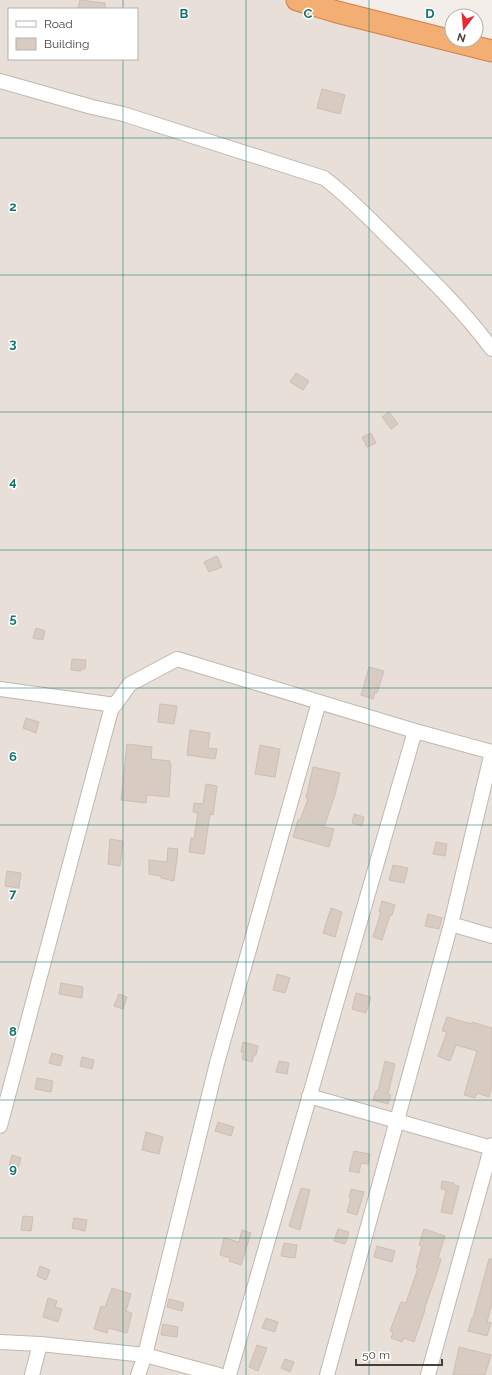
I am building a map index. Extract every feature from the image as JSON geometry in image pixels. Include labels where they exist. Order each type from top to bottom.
[{"type":"highway","points":[[297,0],[337,12],[492,51]]},
{"type":"street","points":[[0,81],[92,107],[123,114],[324,178],[343,193],[426,274],[482,336],[492,350]]},
{"type":"street","points":[[0,1123],[111,710],[130,684],[177,659],[415,731],[492,752],[451,924],[327,1375]]},
{"type":"street","points":[[0,689],[115,705]]},
{"type":"street","points":[[138,1375],[145,1355],[217,1064],[319,702]]},
{"type":"street","points":[[229,1375],[415,731]]},
{"type":"street","points":[[451,924],[492,936]]},
{"type":"street","points":[[309,1096],[492,1147],[428,1375]]},
{"type":"street","points":[[0,1342],[40,1344],[145,1355],[219,1375]]},
{"type":"street","points":[[32,1375],[40,1344]]},
{"type":"shaded area","points":[[0,0],[338,0],[444,27],[444,48],[484,48],[484,37],[492,39],[492,1375],[0,1375]]},
{"type":"building","points":[[80,0],[105,3],[105,8],[78,8]]},
{"type":"building","points":[[322,89],[345,95],[340,114],[317,108]]},
{"type":"building","points":[[296,373],[309,381],[303,390],[290,382]]},
{"type":"building","points":[[389,412],[398,424],[391,429],[382,417]]},
{"type":"building","points":[[371,433],[376,443],[367,447],[362,437]]},
{"type":"building","points":[[217,556],[222,567],[209,572],[204,562]]},
{"type":"building","points":[[36,628],[45,631],[43,640],[33,638]]},
{"type":"building","points":[[72,659],[86,660],[85,669],[81,669],[81,671],[71,670]]},
{"type":"building","points":[[369,667],[384,671],[377,693],[375,692],[373,699],[361,695]]},
{"type":"building","points":[[160,704],[177,706],[174,724],[158,722]]},
{"type":"building","points":[[26,718],[39,722],[36,733],[23,728]]},
{"type":"building","points":[[190,730],[210,733],[208,748],[217,749],[215,759],[187,755]]},
{"type":"building","points":[[127,744],[152,747],[151,759],[170,761],[169,797],[147,795],[146,803],[121,800]]},
{"type":"building","points":[[260,745],[280,749],[275,777],[255,774]]},
{"type":"building","points":[[313,767],[340,773],[335,795],[324,827],[334,829],[329,847],[293,837],[298,820],[300,820],[308,799],[306,798]]},
{"type":"building","points":[[206,784],[217,786],[213,815],[210,814],[204,854],[189,852],[191,838],[194,839],[198,813],[193,812],[194,803],[203,804]]},
{"type":"building","points":[[354,814],[364,817],[362,826],[352,823]]},
{"type":"building","points":[[110,839],[123,841],[120,866],[108,864]]},
{"type":"building","points":[[436,842],[447,844],[445,856],[433,854]]},
{"type":"building","points":[[168,848],[178,849],[174,881],[161,878],[161,876],[149,874],[149,860],[167,862]]},
{"type":"building","points":[[393,865],[408,868],[404,883],[389,880]]},
{"type":"building","points":[[7,871],[21,873],[19,888],[5,886]]},
{"type":"building","points":[[382,901],[395,905],[392,915],[390,915],[382,940],[373,937],[381,912],[379,912]]},
{"type":"building","points":[[331,908],[342,912],[335,937],[323,933]]},
{"type":"building","points":[[428,914],[442,918],[439,929],[425,926]]},
{"type":"building","points":[[277,974],[290,978],[285,993],[273,990]]},
{"type":"building","points":[[61,983],[83,987],[82,998],[59,994]]},
{"type":"building","points":[[356,993],[371,997],[366,1013],[352,1009]]},
{"type":"building","points":[[119,994],[127,997],[123,1009],[114,1006]]},
{"type":"building","points":[[447,1017],[492,1028],[492,1087],[489,1097],[477,1093],[475,1098],[464,1095],[477,1051],[456,1045],[450,1061],[438,1056],[447,1032],[442,1031]]},
{"type":"building","points":[[243,1042],[258,1046],[256,1055],[254,1055],[252,1062],[242,1059],[244,1052],[241,1052]]},
{"type":"building","points":[[52,1053],[63,1056],[60,1066],[49,1063]]},
{"type":"building","points":[[82,1057],[94,1060],[92,1069],[80,1066]]},
{"type":"building","points":[[279,1061],[289,1063],[287,1074],[276,1072]]},
{"type":"building","points":[[385,1061],[395,1064],[388,1094],[391,1095],[388,1104],[373,1100],[376,1091],[378,1091]]},
{"type":"building","points":[[37,1078],[53,1081],[51,1092],[35,1089]]},
{"type":"building","points":[[218,1122],[234,1127],[231,1136],[215,1131]]},
{"type":"building","points":[[146,1132],[163,1137],[159,1154],[142,1150]]},
{"type":"building","points":[[354,1151],[370,1154],[368,1164],[361,1163],[359,1173],[349,1171]]},
{"type":"building","points":[[12,1155],[21,1158],[18,1168],[9,1166]]},
{"type":"building","points":[[442,1181],[454,1183],[453,1185],[459,1186],[452,1214],[441,1212],[446,1190],[441,1189]]},
{"type":"building","points":[[301,1188],[310,1190],[300,1230],[289,1226]]},
{"type":"building","points":[[351,1189],[364,1192],[357,1215],[347,1212],[351,1198],[349,1198]]},
{"type":"building","points":[[23,1216],[33,1217],[31,1231],[21,1230]]},
{"type":"building","points":[[74,1218],[87,1220],[85,1231],[72,1228]]},
{"type":"building","points":[[338,1229],[349,1232],[345,1244],[334,1241]]},
{"type":"building","points":[[424,1229],[445,1236],[438,1258],[441,1259],[414,1342],[404,1338],[402,1342],[391,1338],[393,1332],[390,1331],[401,1302],[406,1303],[418,1268],[416,1268],[422,1246],[419,1245]]},
{"type":"building","points":[[242,1230],[251,1233],[241,1265],[229,1261],[230,1258],[220,1255],[224,1238],[239,1242]]},
{"type":"building","points":[[284,1243],[297,1245],[295,1258],[281,1256]]},
{"type":"building","points":[[377,1246],[395,1251],[392,1262],[374,1257]]},
{"type":"building","points":[[489,1259],[492,1259],[492,1303],[487,1322],[491,1323],[487,1336],[468,1331]]},
{"type":"building","points":[[40,1266],[50,1270],[46,1280],[37,1276]]},
{"type":"building","points":[[112,1288],[131,1294],[126,1311],[132,1313],[127,1333],[108,1328],[107,1333],[94,1329],[101,1306],[105,1307]]},
{"type":"building","points":[[48,1298],[57,1301],[55,1307],[62,1309],[58,1322],[43,1317]]},
{"type":"building","points":[[169,1299],[184,1303],[182,1311],[167,1307]]},
{"type":"building","points":[[266,1318],[278,1322],[275,1332],[262,1328]]},
{"type":"building","points":[[163,1324],[178,1327],[177,1337],[161,1335]]},
{"type":"building","points":[[257,1345],[267,1348],[258,1371],[249,1367]]},
{"type":"building","points":[[459,1347],[491,1355],[485,1375],[453,1375]]},
{"type":"building","points":[[285,1359],[294,1362],[290,1372],[281,1368]]}]
